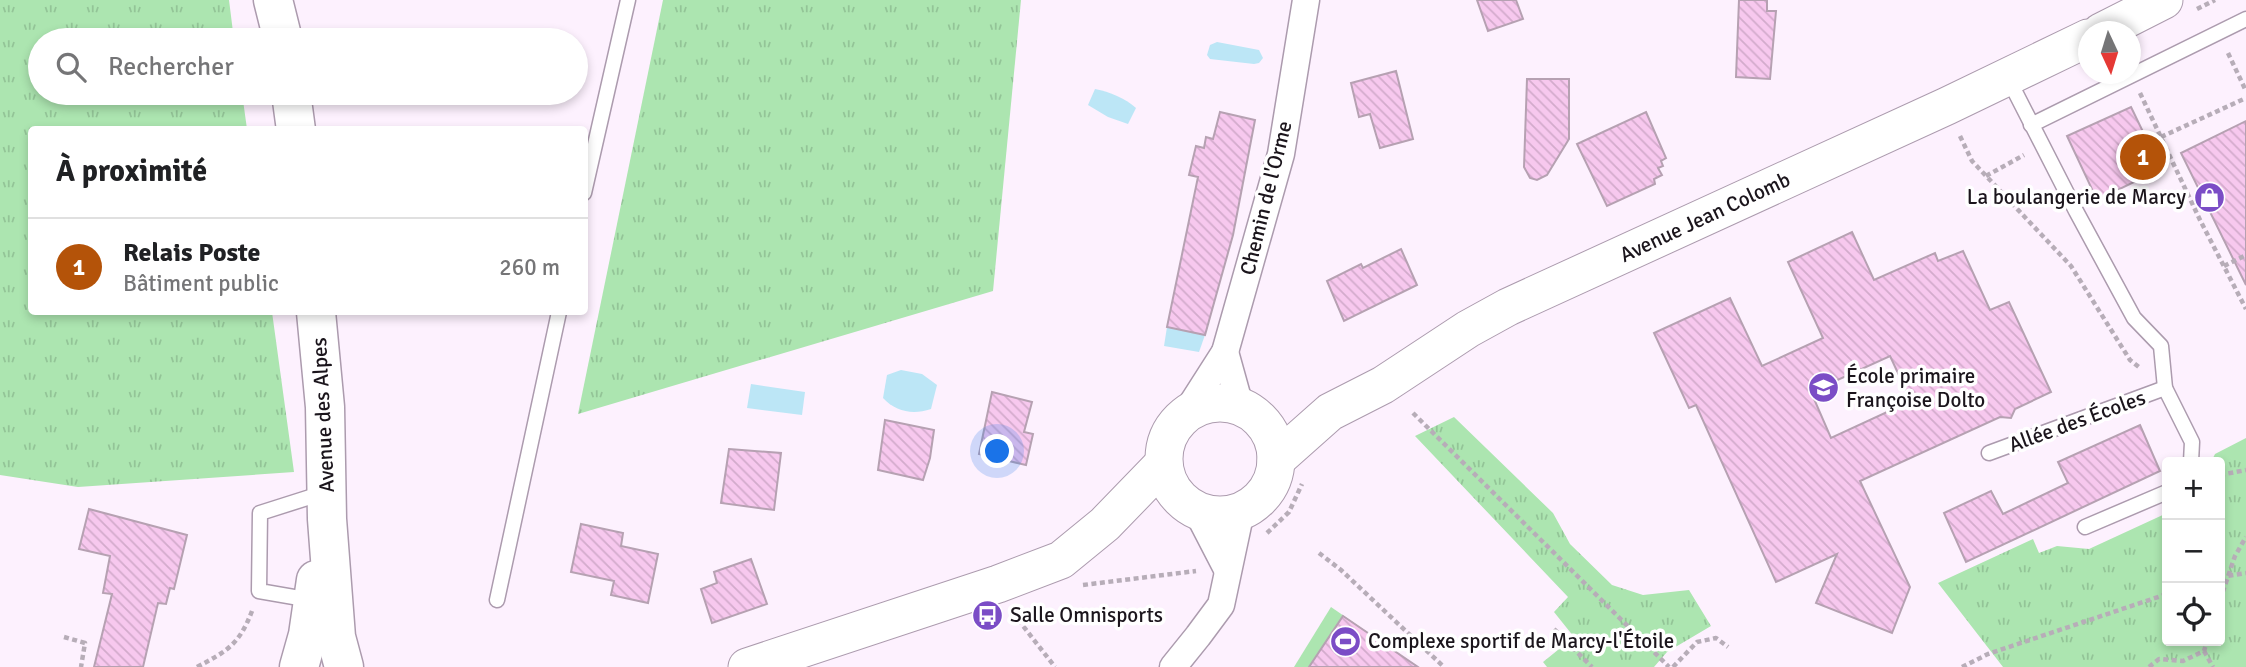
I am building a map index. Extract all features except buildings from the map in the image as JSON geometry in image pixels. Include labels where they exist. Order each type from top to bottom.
[{"type":"main road","points":[[274,0],[280,28]]},
{"type":"main road","points":[[293,105],[296,126]]},
{"type":"main road","name":"Avenue des Alpes","points":[[316,315],[325,407],[327,505],[336,638],[344,667]]},
{"type":"main road","name":"Avenue des Alpes","points":[[299,667],[308,635],[327,505]]},
{"type":"street","name":"Chemin de l'Orme","points":[[1186,413],[1225,352],[1282,154],[1306,0]]},
{"type":"street","points":[[2116,17],[2164,0]]},
{"type":"street","name":"Avenue Jean Colomb","points":[[1289,472],[1330,412],[1382,385],[1468,329],[1508,307],[2008,78],[2078,43]]},
{"type":"street","points":[[1225,352],[1247,410]]},
{"type":"street","points":[[1105,523],[1189,506],[1211,515],[1226,516],[1255,503],[1274,476],[1289,472],[1266,426],[1247,410],[1222,402],[1203,405],[1186,413],[1173,427],[1165,444],[1163,464],[1172,490],[1189,506],[1227,569]]},
{"type":"street","name":"Avenue Jean Colomb","points":[[1247,410],[1330,412]]},
{"type":"street","points":[[747,667],[998,584],[1061,560],[1105,523],[1163,464]]},
{"type":"street","points":[[1173,667],[1221,605],[1241,511]]},
{"type":"lane","points":[[588,175],[628,0]]},
{"type":"lane","points":[[2031,125],[2246,19]]},
{"type":"lane","name":"Allée des Écoles","points":[[2008,78],[2134,318],[2161,346],[2165,388],[2192,442],[2190,457]]},
{"type":"lane","points":[[496,600],[558,315]]},
{"type":"lane","name":"Allée des Écoles","points":[[1989,453],[2165,388]]},
{"type":"lane","points":[[2085,527],[2162,494]]},
{"type":"lane","points":[[313,600],[259,591],[260,513],[327,505]]},
{"type":"path","points":[[2218,33],[2246,91]]},
{"type":"path","points":[[2140,91],[2246,309]]},
{"type":"path","points":[[2161,138],[2246,99]]},
{"type":"path","points":[[1947,106],[1972,162],[2071,266],[2130,360],[2165,388]]},
{"type":"path","points":[[2224,266],[2246,255]]},
{"type":"path","points":[[1413,413],[1671,667],[1697,642],[1716,638],[1728,647]]},
{"type":"path","points":[[2225,474],[2246,470]]},
{"type":"path","points":[[1259,543],[1289,512],[1289,472]]},
{"type":"path","points":[[2225,584],[2235,556],[2246,537]]},
{"type":"path","points":[[1319,553],[1444,667]]},
{"type":"path","points":[[2227,577],[2246,573]]},
{"type":"path","points":[[998,584],[1006,603],[1055,667]]},
{"type":"path","points":[[197,667],[230,649],[247,623],[259,591]]},
{"type":"path","points":[[1962,667],[1988,654],[2162,596]]},
{"type":"path","points":[[1554,629],[1592,667]]},
{"type":"path","points":[[64,637],[85,643],[81,667]]},
{"type":"path","points":[[2206,646],[2204,651],[2213,667]]},
{"type":"path","points":[[2149,667],[2159,659],[2183,661],[2204,651]]},
{"type":"green space","points":[[0,0],[229,0],[232,28],[28,28],[28,105],[244,105],[247,126],[28,126],[28,315],[272,315],[294,472],[78,487],[0,475]]},
{"type":"green space","points":[[663,0],[1021,0],[993,291],[578,414]]},
{"type":"green space","points":[[1454,417],[1553,513],[1570,544],[1612,585],[1643,595],[1689,590],[1711,626],[1667,652],[1654,667],[1547,667],[1543,662],[1574,637],[1554,612],[1568,597],[1415,436]]},
{"type":"green space","points":[[2246,438],[2246,667],[2003,667],[1938,583],[2033,539],[2039,553],[2057,546],[2089,549],[2162,515],[2162,646],[2225,646],[2225,457],[2214,457]]},
{"type":"green space","name":"Complexe sportif de Marcy-l'Étoile","points":[[1331,607],[1418,667],[1294,667]]},
{"type":"water","points":[[1217,42],[1259,50],[1263,58],[1254,64],[1210,59],[1207,55],[1210,45]]},
{"type":"water","points":[[1095,89],[1117,96],[1136,108],[1128,124],[1108,117],[1088,105]]},
{"type":"water","points":[[1167,327],[1205,335],[1199,352],[1164,346]]},
{"type":"water","points":[[901,370],[922,374],[937,385],[931,409],[905,411],[883,398],[887,375]]},
{"type":"water","points":[[751,384],[805,392],[802,415],[747,408]]},
{"type":"place","name":"Relais Poste","points":[[2143,157]]},
{"type":"place","name":"La boulangerie de Marcy","points":[[2209,197]]},
{"type":"place","name":"École primaire Françoise Dolto","points":[[1823,388]]},
{"type":"place","name":"Salle Omnisports","points":[[987,615]]},
{"type":"place","name":"Complexe sportif de Marcy-l'Étoile","points":[[1345,641]]}]
